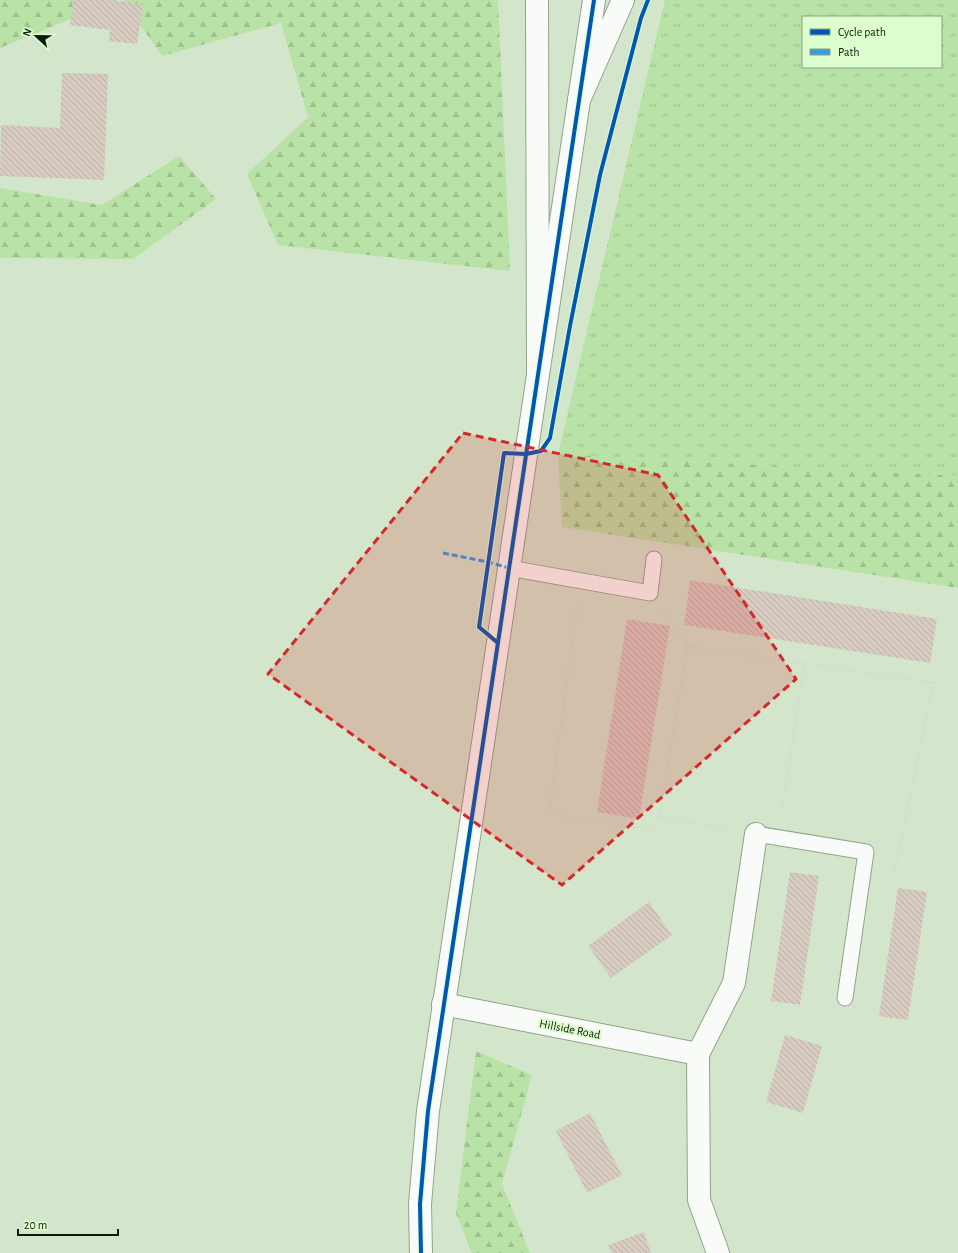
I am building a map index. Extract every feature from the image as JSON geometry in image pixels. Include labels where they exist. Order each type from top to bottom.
[{"type":"street","points":[[538,0],[538,372]]},
{"type":"street","points":[[421,1253],[420,1204],[426,1127],[443,1004],[594,0]]},
{"type":"street","points":[[579,100],[623,0]]},
{"type":"street","points":[[718,1253],[699,1200],[698,1054],[734,983],[756,834]]},
{"type":"street","name":"Hillside Road","points":[[443,1004],[698,1054]]},
{"type":"lane","points":[[509,568],[650,594],[654,559]]},
{"type":"lane","points":[[756,834],[866,852],[845,998]]},
{"type":"path","points":[[581,581],[549,814],[649,829],[659,817],[688,646]]},
{"type":"path","points":[[650,594],[688,646],[933,683],[894,875]]},
{"type":"path","points":[[659,817],[756,834],[782,815],[804,664]]},
{"type":"highlighted area","points":[[463,433],[658,475],[796,679],[562,885],[268,674]]},
{"type":"green space","points":[[0,0],[117,0],[0,48]]},
{"type":"green space","points":[[123,0],[498,0],[510,271],[278,245],[247,174],[308,117],[281,23],[162,56]]},
{"type":"green space","points":[[665,0],[958,0],[958,476],[558,454]]},
{"type":"green space","points":[[179,156],[216,199],[133,259],[0,258],[0,188],[102,205]]},
{"type":"green space","points":[[558,454],[958,476],[958,588],[562,527]]},
{"type":"green space","points":[[476,1051],[532,1075],[502,1184],[530,1253],[472,1253],[456,1213]]},
{"type":"building","points":[[73,0],[112,0],[143,4],[137,44],[109,41],[110,30],[70,25]]},
{"type":"building","points":[[62,73],[108,74],[104,180],[0,176],[1,125],[60,128]]},
{"type":"building","points":[[690,580],[937,619],[930,663],[684,625]]},
{"type":"building","points":[[627,619],[670,626],[639,819],[597,812]]},
{"type":"building","points":[[790,872],[819,876],[800,1005],[771,1001]]},
{"type":"building","points":[[898,888],[927,892],[908,1020],[879,1016]]},
{"type":"building","points":[[649,902],[672,935],[611,978],[588,946]]},
{"type":"building","points":[[785,1035],[822,1046],[803,1113],[766,1102]]},
{"type":"building","points":[[590,1113],[622,1175],[587,1193],[556,1131]]},
{"type":"building","points":[[644,1232],[651,1253],[611,1253],[608,1245]]},
{"type":"marked path","points":[[443,553],[509,568]]},
{"type":"cycle path","points":[[421,1253],[420,1204],[428,1111],[594,0]]},
{"type":"cycle path","points":[[498,643],[479,627],[504,453],[526,454],[541,451],[550,438],[570,326],[600,175],[641,18],[648,0]]}]
